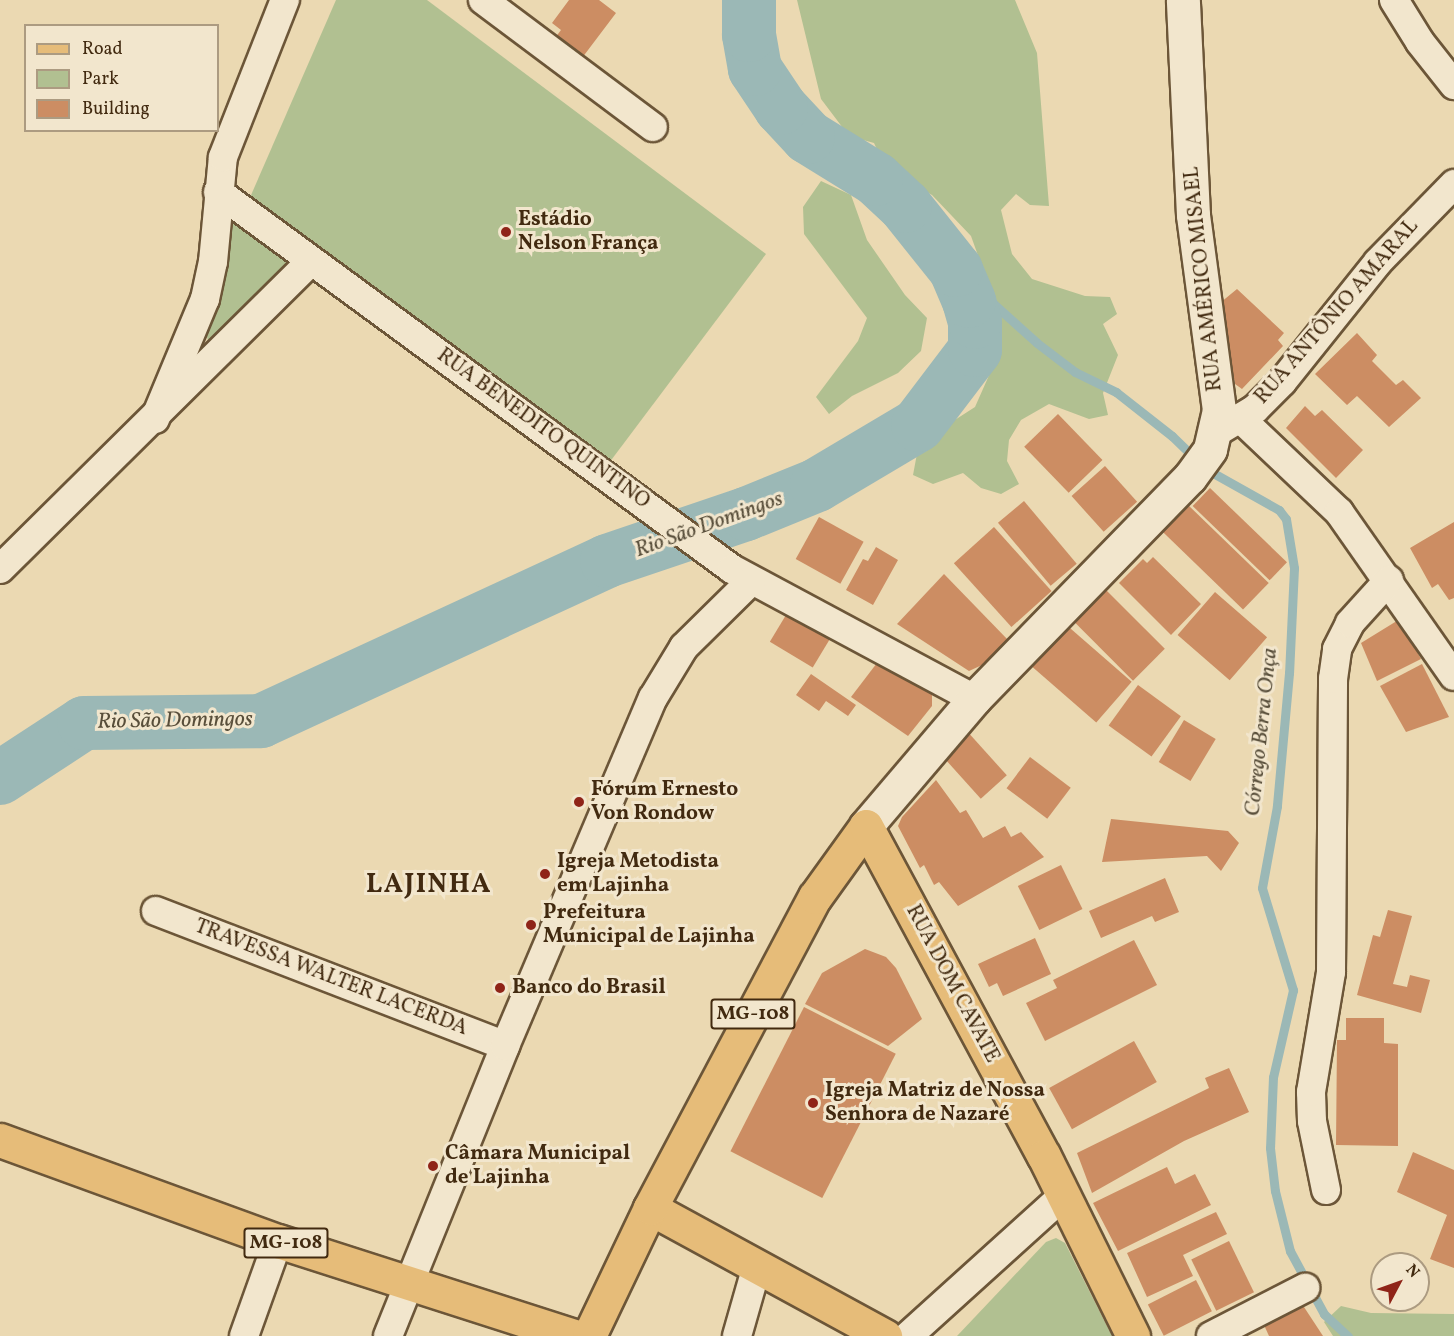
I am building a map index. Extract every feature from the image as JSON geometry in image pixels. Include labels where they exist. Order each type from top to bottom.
[{"type":"main road","name":"RUA AMÉRICO MISAEL","points":[[1183,0],[1193,215],[1222,433]]},
{"type":"main road","points":[[866,826],[974,699],[1190,477],[1222,433]]},
{"type":"main road","name":"RUA DOM CAVATE","points":[[866,826],[1064,1195],[1133,1336]]},
{"type":"main road","name":"MG-108","points":[[589,1336],[650,1208],[815,897],[866,826]]},
{"type":"main road","name":"MG-108","points":[[0,1140],[278,1241],[574,1336]]},
{"type":"main road","points":[[650,1208],[885,1336]]},
{"type":"street","points":[[154,419],[205,299],[213,262],[218,192],[232,130],[285,0]]},
{"type":"street","points":[[483,0],[653,127]]},
{"type":"street","points":[[1394,0],[1420,42],[1454,85]]},
{"type":"street","name":"RUA ANTÔNIO AMARAL","points":[[1222,433],[1282,382],[1402,235],[1454,184]]},
{"type":"street","name":"RUA BENEDITO QUINTINO","points":[[218,192],[663,515],[742,575],[883,647],[974,699]]},
{"type":"street","points":[[0,569],[311,261]]},
{"type":"street","points":[[1222,433],[1317,488],[1361,538],[1454,676]]},
{"type":"street","points":[[388,1336],[505,1046],[653,698],[684,647],[742,575]]},
{"type":"street","points":[[1326,1190],[1312,1121],[1311,1092],[1331,972],[1333,679],[1337,649],[1350,623],[1389,580]]},
{"type":"street","name":"TRAVESSA WALTER LACERDA","points":[[156,911],[505,1046]]},
{"type":"street","points":[[908,1336],[1064,1195]]},
{"type":"street","points":[[244,1336],[278,1241]]},
{"type":"street","points":[[737,1336],[757,1266]]},
{"type":"street","points":[[1211,1336],[1305,1288]]},
{"type":"green space","name":"Estádio Nelson França","points":[[336,0],[427,0],[766,254],[606,467],[245,209]]},
{"type":"green space","points":[[797,0],[1015,0],[1037,53],[1049,206],[1030,205],[1016,194],[1001,210],[1012,254],[1032,279],[1085,296],[1110,297],[1117,314],[1103,324],[1118,355],[1103,393],[1108,415],[1089,419],[1049,404],[1021,420],[1009,440],[1007,461],[1019,484],[1001,494],[981,488],[963,473],[933,484],[913,475],[919,443],[975,407],[998,355],[989,286],[971,236],[932,195],[886,169],[874,143],[849,136],[821,99]]},
{"type":"green space","points":[[821,181],[851,195],[867,240],[905,295],[927,318],[921,351],[898,373],[852,396],[829,414],[816,397],[858,341],[867,318],[804,234],[803,207]]},
{"type":"green space","points":[[235,222],[293,263],[215,342],[208,340],[206,334],[228,226]]},
{"type":"green space","points":[[1056,1238],[1065,1243],[1112,1336],[957,1336],[1046,1242]]},
{"type":"green space","points":[[1341,1306],[1371,1313],[1454,1314],[1454,1336],[1333,1336],[1324,1322]]},
{"type":"building","points":[[569,0],[599,0],[616,13],[582,58],[555,38],[561,30],[552,23]]},
{"type":"building","points":[[1237,289],[1284,333],[1278,340],[1283,346],[1242,389],[1235,384],[1220,303]]},
{"type":"building","points":[[1357,333],[1377,355],[1372,361],[1396,385],[1403,380],[1421,398],[1389,427],[1357,396],[1347,405],[1315,374]]},
{"type":"building","points":[[1305,406],[1315,416],[1322,410],[1363,450],[1336,478],[1286,428]]},
{"type":"building","points":[[1058,414],[1102,460],[1069,493],[1024,447]]},
{"type":"building","points":[[1105,466],[1137,502],[1104,532],[1072,496]]},
{"type":"building","points":[[1210,488],[1287,562],[1270,580],[1193,506]]},
{"type":"building","points":[[1024,501],[1077,564],[1051,586],[998,523]]},
{"type":"building","points":[[1186,503],[1269,583],[1243,610],[1160,530]]},
{"type":"building","points":[[819,517],[864,542],[840,584],[796,559]]},
{"type":"building","points":[[1454,522],[1454,598],[1449,600],[1438,584],[1432,588],[1410,548]]},
{"type":"building","points":[[994,527],[1052,591],[1011,627],[954,563]]},
{"type":"building","points":[[876,547],[898,560],[873,605],[846,590],[863,559],[868,561]]},
{"type":"building","points":[[1153,557],[1201,604],[1171,635],[1119,583],[1143,559],[1147,563]]},
{"type":"building","points":[[944,574],[1009,641],[982,665],[969,671],[897,624]]},
{"type":"building","points":[[1104,588],[1165,649],[1133,681],[1072,620]]},
{"type":"building","points":[[1215,592],[1267,637],[1230,680],[1178,635]]},
{"type":"building","points":[[792,605],[835,631],[813,668],[770,642]]},
{"type":"building","points":[[1400,619],[1421,659],[1377,681],[1361,643]]},
{"type":"building","points":[[1063,622],[1132,682],[1096,722],[1028,663]]},
{"type":"building","points":[[880,659],[932,692],[932,706],[908,736],[851,697]]},
{"type":"building","points":[[1422,664],[1449,717],[1406,732],[1380,686]]},
{"type":"building","points":[[811,674],[856,705],[848,716],[826,701],[819,711],[796,695]]},
{"type":"building","points":[[1138,685],[1181,716],[1151,757],[1109,725]]},
{"type":"building","points":[[1184,720],[1216,739],[1190,781],[1159,762]]},
{"type":"building","points":[[966,730],[1007,775],[981,799],[940,753]]},
{"type":"building","points":[[1030,757],[1071,788],[1047,819],[1007,788]]},
{"type":"building","points":[[936,780],[960,813],[966,810],[983,838],[1005,826],[1011,837],[1021,832],[1044,857],[958,906],[939,882],[934,885],[924,865],[920,868],[898,826],[902,817]]},
{"type":"building","points":[[1111,819],[1228,831],[1239,843],[1221,871],[1207,856],[1102,862]]},
{"type":"building","points":[[1061,865],[1082,909],[1039,930],[1018,886]]},
{"type":"building","points":[[1165,878],[1179,912],[1155,922],[1152,916],[1101,938],[1089,911]]},
{"type":"building","points":[[1388,910],[1412,916],[1393,984],[1407,987],[1410,975],[1430,980],[1421,1013],[1357,995],[1373,935],[1380,937]]},
{"type":"building","points":[[1035,938],[1051,974],[1003,996],[997,983],[989,987],[978,964]]},
{"type":"building","points":[[1134,940],[1157,985],[1045,1041],[1026,1003],[1057,988],[1053,980]]},
{"type":"building","points":[[865,949],[886,957],[896,968],[922,1019],[888,1046],[805,1004],[822,973]]},
{"type":"building","name":"Igreja Matriz de Nossa Senhora de Nazaré","points":[[804,1007],[896,1054],[822,1198],[730,1151]]},
{"type":"building","points":[[1346,1018],[1384,1018],[1384,1043],[1398,1044],[1398,1146],[1336,1145],[1337,1040],[1346,1040]]},
{"type":"building","points":[[1134,1041],[1157,1082],[1072,1129],[1049,1088]]},
{"type":"building","points":[[1229,1068],[1249,1112],[1184,1141],[1092,1193],[1077,1153],[1209,1088],[1205,1078]]},
{"type":"building","points":[[1413,1152],[1454,1170],[1454,1268],[1430,1259],[1447,1215],[1397,1192]]},
{"type":"building","points":[[1167,1167],[1175,1184],[1195,1174],[1211,1205],[1118,1251],[1093,1203]]},
{"type":"building","points":[[1216,1212],[1227,1234],[1183,1255],[1193,1276],[1147,1297],[1127,1253]]},
{"type":"building","points":[[1229,1241],[1254,1292],[1216,1311],[1191,1259]]},
{"type":"building","points":[[1196,1280],[1212,1311],[1164,1336],[1148,1305]]},
{"type":"building","points":[[1302,1304],[1323,1336],[1269,1336],[1264,1325]]},
{"type":"waterway","name":"Rio São Domingos","points":[[0,778],[84,723],[261,721],[607,561],[746,514],[817,485],[918,425],[975,350],[975,322],[969,301],[956,270],[905,206],[876,179],[808,137],[781,108],[755,69],[749,35],[749,0]]},
{"type":"waterway","name":"Córrego Berra Onça","points":[[956,270],[1037,343],[1075,372],[1116,392],[1172,436],[1206,469],[1279,510],[1286,519],[1294,568],[1289,673],[1277,806],[1262,888],[1293,990],[1273,1077],[1270,1148],[1275,1191],[1290,1251],[1324,1314],[1348,1336]]},
{"type":"place","name":"Estádio Nelson França","points":[[506,232]]},
{"type":"place","name":"Fórum Ernesto Von Rondow","points":[[579,802]]},
{"type":"place","name":"Igreja Metodista em Lajinha","points":[[545,874]]},
{"type":"place","name":"Prefeitura Municipal de Lajinha","points":[[531,925]]},
{"type":"place","name":"Banco do Brasil","points":[[500,988]]},
{"type":"place","name":"Igreja Matriz de Nossa Senhora de Nazaré","points":[[813,1103]]},
{"type":"place","name":"Câmara Municipal de Lajinha","points":[[433,1166]]},
{"type":"district","name":"LAJINHA","points":[[429,886]]}]
